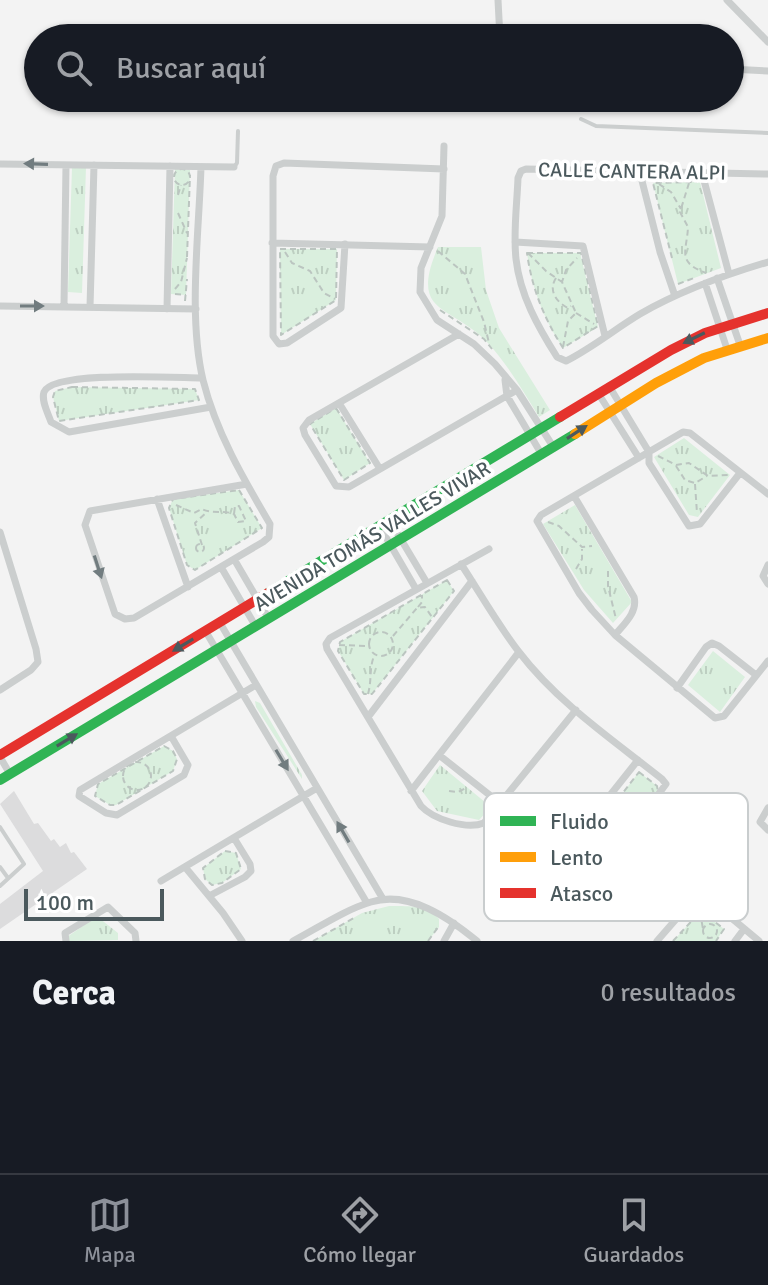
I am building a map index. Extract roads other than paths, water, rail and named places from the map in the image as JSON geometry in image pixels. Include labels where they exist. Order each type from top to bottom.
[{"type":"main road","name":"AVENIDA TOMÁS VALLES VIVAR","points":[[0,756],[609,386],[688,341],[768,313]]},
{"type":"main road","name":"AVENIDA TOMÁS VALLES VIVAR","points":[[0,780],[684,367],[727,349],[768,338]]},
{"type":"street","points":[[498,0],[499,24]]},
{"type":"street","points":[[727,0],[768,42]]},
{"type":"street","points":[[744,70],[768,71]]},
{"type":"street","points":[[444,146],[442,216],[434,249],[421,268],[420,292],[437,320],[485,353],[517,390],[554,448]]},
{"type":"street","points":[[0,164],[234,167]]},
{"type":"street","points":[[345,244],[341,308],[287,343],[279,344],[273,336],[272,243],[273,176],[278,164],[444,169]]},
{"type":"street","points":[[64,306],[66,165]]},
{"type":"street","points":[[90,307],[94,165]]},
{"type":"street","points":[[167,309],[170,166]]},
{"type":"street","points":[[201,167],[196,309],[202,378],[211,407],[247,484],[270,524],[270,531],[266,540],[188,587],[129,620],[119,617],[112,609],[87,530],[87,514],[94,509],[247,484]]},
{"type":"street","name":"CALLE CANTERA ALPI","points":[[768,174],[521,171],[515,242],[516,259],[527,301],[561,360],[570,359],[675,296],[717,278],[768,262]]},
{"type":"street","points":[[640,173],[675,296]]},
{"type":"street","points":[[702,173],[729,274]]},
{"type":"street","points":[[515,242],[583,246],[605,336]]},
{"type":"street","points":[[272,243],[434,249]]},
{"type":"street","points":[[717,278],[740,345]]},
{"type":"street","points":[[705,283],[727,349]]},
{"type":"street","points":[[0,306],[196,309]]},
{"type":"street","points":[[714,312],[726,308]]},
{"type":"street","points":[[459,334],[309,420],[303,428],[336,486],[349,487],[517,390]]},
{"type":"street","points":[[202,378],[78,378],[48,386],[43,401],[51,422],[69,432],[211,407]]},
{"type":"street","points":[[505,378],[507,396],[542,455]]},
{"type":"street","points":[[609,386],[651,457],[685,524],[693,527],[700,524],[740,473]]},
{"type":"street","points":[[598,393],[639,458]]},
{"type":"street","points":[[338,406],[380,469]]},
{"type":"street","points":[[522,420],[532,414]]},
{"type":"street","points":[[621,430],[631,423]]},
{"type":"street","points":[[768,494],[687,432],[680,433],[651,457],[639,458],[541,515],[537,524],[579,593],[615,635],[715,718],[720,719],[768,661]]},
{"type":"street","points":[[574,496],[634,597],[634,611],[615,635]]},
{"type":"street","points":[[157,499],[188,587]]},
{"type":"street","points":[[385,524],[401,540],[427,583]]},
{"type":"street","points":[[385,524],[391,546],[419,592]]},
{"type":"street","points":[[0,532],[38,662],[0,690]]},
{"type":"street","points":[[484,823],[476,826],[434,816],[421,806],[326,644],[330,638],[419,592],[427,583],[489,549]]},
{"type":"street","points":[[399,560],[410,555]]},
{"type":"street","points":[[234,559],[269,619]]},
{"type":"street","points":[[461,564],[519,652],[552,689],[662,779],[666,784],[662,793]]},
{"type":"street","points":[[768,565],[763,576],[768,584]]},
{"type":"street","points":[[221,567],[256,627]]},
{"type":"street","points":[[368,717],[472,581]]},
{"type":"street","points":[[237,593],[249,586]]},
{"type":"street","points":[[220,623],[383,899]]},
{"type":"street","points":[[206,632],[367,903]]},
{"type":"street","points":[[677,688],[712,643],[756,675]]},
{"type":"street","points":[[411,791],[519,652]]},
{"type":"street","points":[[171,736],[188,765],[184,775],[117,815],[106,813],[79,796],[80,790],[256,685]]},
{"type":"street","points":[[510,793],[576,710]]},
{"type":"street","points":[[439,755],[487,793]]},
{"type":"street","points":[[0,756],[10,774]]},
{"type":"street","points":[[612,793],[638,760]]},
{"type":"street","points":[[161,881],[317,788]]},
{"type":"street","points":[[768,808],[760,822],[768,830]]},
{"type":"street","points":[[209,896],[251,871],[234,838]]},
{"type":"street","points":[[185,867],[242,941]]},
{"type":"street","points":[[293,941],[367,903],[383,899],[419,906],[454,923],[477,941]]},
{"type":"street","points":[[66,941],[65,933],[108,907],[135,933],[136,941]]},
{"type":"street","points":[[657,941],[674,921]]},
{"type":"street","points":[[735,921],[759,941]]},
{"type":"street","points":[[444,941],[454,923]]},
{"type":"street","points":[[735,941],[744,929]]},
{"type":"lane","points":[[581,119],[596,126],[768,133]]},
{"type":"lane","points":[[234,167],[237,163],[238,131]]},
{"type":"lane","points":[[0,827],[23,862],[21,869],[0,886]]},
{"type":"lane","points":[[0,867],[8,879]]}]
